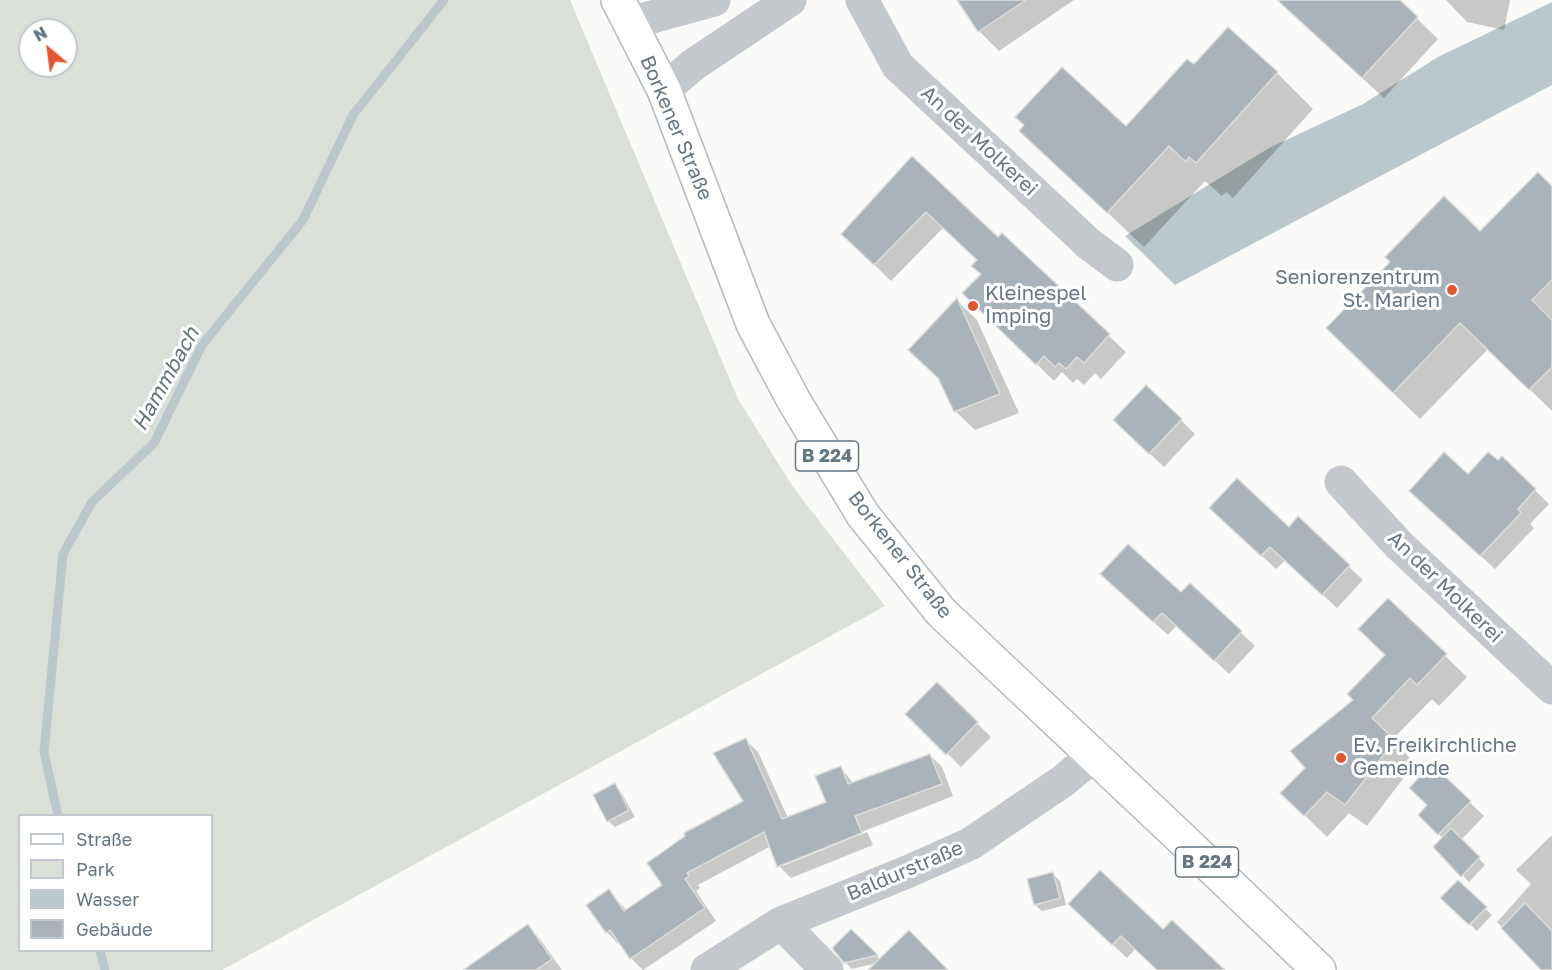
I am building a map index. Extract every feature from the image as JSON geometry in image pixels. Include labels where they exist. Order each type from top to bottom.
[{"type":"main road","name":"Borkener Straße","points":[[624,12],[664,90],[753,324],[794,401],[863,515],[941,612],[1319,970]]},
{"type":"street","points":[[624,12],[714,0]]},
{"type":"street","points":[[664,90],[693,65],[790,0]]},
{"type":"street","name":"An der Molkerei","points":[[862,0],[898,66],[1089,244],[1117,265]]},
{"type":"street","name":"An der Molkerei","points":[[1341,482],[1399,545],[1552,688]]},
{"type":"street","name":"Baldurstraße","points":[[707,970],[781,923],[970,844],[1063,781],[1094,755]]},
{"type":"street","points":[[781,923],[827,970]]},
{"type":"green space","points":[[0,0],[570,0],[738,399],[793,487],[885,606],[222,970],[0,970]]},
{"type":"water","points":[[1552,2],[1552,85],[1175,285],[1125,236],[1269,148],[1363,104],[1438,57]]},
{"type":"building","points":[[957,0],[1026,0],[978,32]]},
{"type":"building","points":[[1277,0],[1400,0],[1418,17],[1362,78]]},
{"type":"building","points":[[1228,27],[1278,72],[1196,163],[1189,157],[1186,162],[1169,146],[1107,213],[1019,131],[1024,125],[1015,117],[1062,67],[1126,126],[1187,59],[1194,64]]},
{"type":"building","points":[[912,156],[998,237],[1002,233],[1110,334],[1084,363],[1077,357],[1066,369],[1059,363],[1055,367],[1044,356],[1036,365],[962,293],[981,274],[971,266],[977,260],[926,212],[874,265],[841,234]]},
{"type":"building","name":"Seniorenzentrum St. Marien","points":[[1538,172],[1552,186],[1552,280],[1532,300],[1552,320],[1552,367],[1529,390],[1460,323],[1393,393],[1326,328],[1390,262],[1385,257],[1444,196],[1480,231]]},
{"type":"building","points":[[957,298],[1000,394],[954,412],[938,378],[908,350]]},
{"type":"building","points":[[1146,385],[1182,419],[1149,454],[1113,420]]},
{"type":"building","points":[[1444,452],[1468,474],[1488,452],[1498,460],[1502,456],[1536,489],[1518,509],[1521,513],[1480,556],[1409,491]]},
{"type":"building","points":[[1237,478],[1289,527],[1298,516],[1350,565],[1322,595],[1270,547],[1261,556],[1209,508]]},
{"type":"building","points":[[1128,544],[1181,592],[1190,583],[1242,631],[1214,661],[1162,613],[1153,622],[1100,574]]},
{"type":"building","points":[[1388,598],[1447,654],[1417,685],[1410,678],[1372,718],[1395,740],[1345,805],[1327,792],[1304,816],[1280,793],[1305,768],[1290,751],[1353,700],[1347,694],[1385,655],[1358,629]]},
{"type":"building","points":[[937,682],[978,722],[946,755],[905,714]]},
{"type":"building","points":[[746,738],[782,819],[826,802],[815,776],[841,766],[848,784],[930,754],[942,784],[855,816],[862,833],[777,867],[764,832],[687,873],[689,876],[685,879],[705,908],[630,959],[610,930],[606,933],[586,905],[609,889],[624,911],[662,885],[647,863],[685,836],[684,833],[743,801],[713,753]]},
{"type":"building","points":[[1432,764],[1471,801],[1438,835],[1418,815],[1427,805],[1409,788]]},
{"type":"building","points":[[615,783],[629,810],[607,822],[593,795]]},
{"type":"building","points":[[1451,828],[1480,857],[1461,877],[1433,847]]},
{"type":"building","points":[[1100,870],[1163,929],[1172,920],[1225,970],[1157,970],[1121,936],[1112,945],[1068,904]]},
{"type":"building","points":[[1053,872],[1060,898],[1034,905],[1027,879]]},
{"type":"building","points":[[1458,880],[1487,907],[1469,925],[1440,898]]},
{"type":"building","points":[[1525,903],[1552,931],[1552,970],[1541,970],[1501,928]]},
{"type":"building","points":[[528,924],[552,959],[536,970],[463,970]]},
{"type":"building","points":[[851,929],[878,955],[844,963],[832,948]]},
{"type":"building","points":[[909,930],[948,970],[868,970]]},
{"type":"waterway","name":"Hammbach","points":[[58,814],[44,752],[63,554],[92,502],[154,443],[202,345],[303,220],[353,115],[444,0]]},
{"type":"waterway","name":"Hammbach","points":[[100,952],[105,970]]},
{"type":"place","name":"Seniorenzentrum St. Marien","points":[[1452,290]]},
{"type":"place","name":"Kleinespel Imping","points":[[973,306]]},
{"type":"place","name":"Ev. Freikirchliche Gemeinde","points":[[1341,758]]}]
